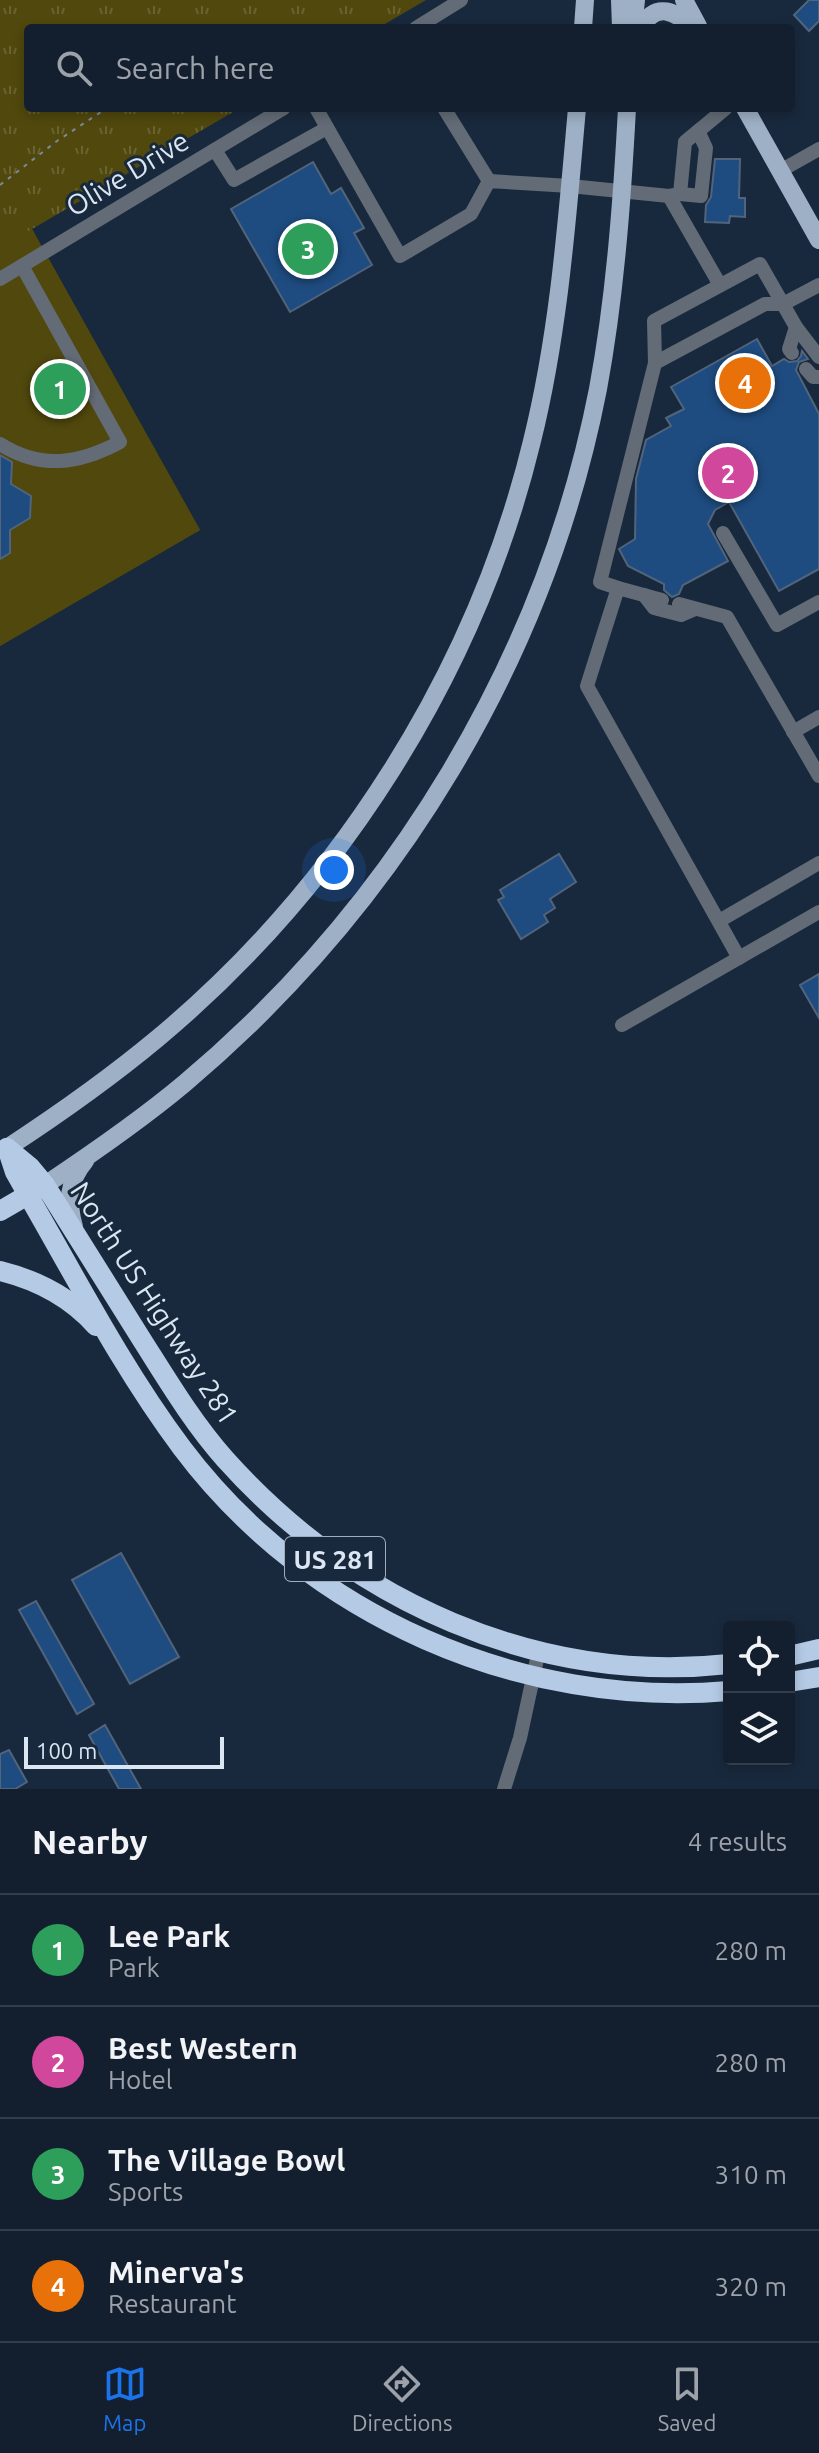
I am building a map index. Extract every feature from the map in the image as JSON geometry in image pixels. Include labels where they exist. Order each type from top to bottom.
[{"type":"highway","name":"North US Highway 281","points":[[3,1150],[15,1172],[36,1190],[77,1237],[185,1407],[224,1458],[274,1510],[330,1555],[389,1593],[472,1631],[539,1650],[584,1660],[629,1665],[723,1665]]},
{"type":"highway","name":"North US Highway 281","points":[[0,1211],[36,1190]]},
{"type":"highway","name":"North US Highway 281","points":[[36,1190],[137,1382],[184,1450],[224,1496],[296,1563],[350,1600],[408,1632],[464,1656],[533,1676],[597,1688],[645,1693],[723,1691]]},
{"type":"highway","name":"US 281","points":[[0,1271],[29,1280],[68,1300],[100,1331],[137,1382]]},
{"type":"highway","points":[[795,1655],[819,1649]]},
{"type":"highway","points":[[795,1681],[819,1677]]},
{"type":"main road","points":[[583,24],[585,0]]},
{"type":"main road","points":[[620,0],[621,24]]},
{"type":"main road","points":[[633,24],[636,0]]},
{"type":"main road","points":[[684,0],[695,24]]},
{"type":"main road","points":[[643,24],[647,18],[662,11],[678,15],[691,24]]},
{"type":"main road","points":[[3,1150],[68,1107],[158,1038],[221,981],[283,916],[335,853],[396,762],[436,693],[472,620],[504,539],[533,439],[552,346],[577,112]]},
{"type":"main road","points":[[747,112],[819,240]]},
{"type":"main road","points":[[36,1190],[152,1110],[215,1057],[285,990],[339,931],[393,861],[474,731],[539,592],[573,489],[595,401],[607,331],[627,113]]},
{"type":"main road","name":"US 281","points":[[77,1237],[70,1213],[71,1186],[82,1164],[95,1151]]},
{"type":"street","points":[[422,24],[461,0]]},
{"type":"street","name":"Olive Drive","points":[[0,279],[277,112]]},
{"type":"street","points":[[318,112],[400,256],[471,214],[489,181]]},
{"type":"street","points":[[446,112],[489,181]]},
{"type":"street","points":[[720,285],[674,195],[685,142],[721,112]]},
{"type":"street","points":[[215,150],[234,180],[327,128]]},
{"type":"street","points":[[489,181],[701,196],[706,148],[698,131]]},
{"type":"street","points":[[780,171],[819,149]]},
{"type":"street","points":[[662,600],[600,582],[655,363],[654,321],[760,264],[796,327],[819,357]]},
{"type":"street","points":[[0,444],[20,456],[42,462],[69,461],[120,442],[22,266]]},
{"type":"street","points":[[655,363],[765,304],[783,304],[819,285]]},
{"type":"street","points":[[792,353],[789,349],[796,327]]},
{"type":"street","points":[[723,533],[777,625],[819,602]]},
{"type":"street","points":[[618,588],[587,686],[739,958]]},
{"type":"street","points":[[644,595],[654,608],[681,615],[695,609]]},
{"type":"street","points":[[679,604],[727,617],[819,776]]},
{"type":"street","points":[[793,732],[819,717]]},
{"type":"street","points":[[719,921],[819,863]]},
{"type":"street","points":[[622,1025],[819,912]]},
{"type":"street","points":[[504,1789],[520,1738],[539,1650]]},
{"type":"path","points":[[0,185],[101,112]]},
{"type":"green space","points":[[0,0],[426,0],[385,24],[24,24],[24,112],[233,112],[32,229],[200,530],[0,646]]},
{"type":"green space","points":[[32,229],[200,530],[0,646],[0,247]]},
{"type":"building","points":[[809,0],[819,0],[819,21],[809,31],[794,15]]},
{"type":"building","points":[[715,159],[740,159],[739,198],[745,198],[745,217],[730,216],[729,223],[705,222]]},
{"type":"building","points":[[313,162],[331,194],[341,188],[364,228],[354,233],[372,265],[290,312],[231,209]]},
{"type":"building","points":[[757,339],[772,366],[784,359],[797,361],[802,351],[808,359],[799,362],[796,370],[819,414],[819,569],[779,591],[729,502],[715,510],[708,524],[728,561],[683,585],[679,594],[672,597],[664,590],[664,584],[628,566],[619,549],[635,539],[636,479],[646,440],[671,426],[666,418],[684,409],[671,387]]},
{"type":"building","points":[[0,455],[12,462],[11,484],[31,496],[30,518],[10,530],[10,553],[0,559]]},
{"type":"building","points":[[559,854],[576,882],[550,899],[555,908],[544,915],[548,922],[521,939],[498,900],[504,897],[500,890]]},
{"type":"building","points":[[819,974],[819,1018],[800,985]]},
{"type":"building","points":[[121,1553],[179,1657],[130,1684],[72,1580]]},
{"type":"building","points":[[36,1601],[94,1704],[77,1714],[19,1610]]},
{"type":"building","points":[[105,1725],[141,1789],[119,1789],[89,1735]]},
{"type":"building","points":[[9,1750],[27,1782],[15,1789],[0,1789],[0,1754]]},
{"type":"place","name":"The Village Bowl","points":[[308,249]]},
{"type":"place","name":"Minerva's","points":[[745,383]]},
{"type":"place","name":"Lee Park","points":[[60,389]]},
{"type":"place","name":"Best Western","points":[[728,473]]}]
